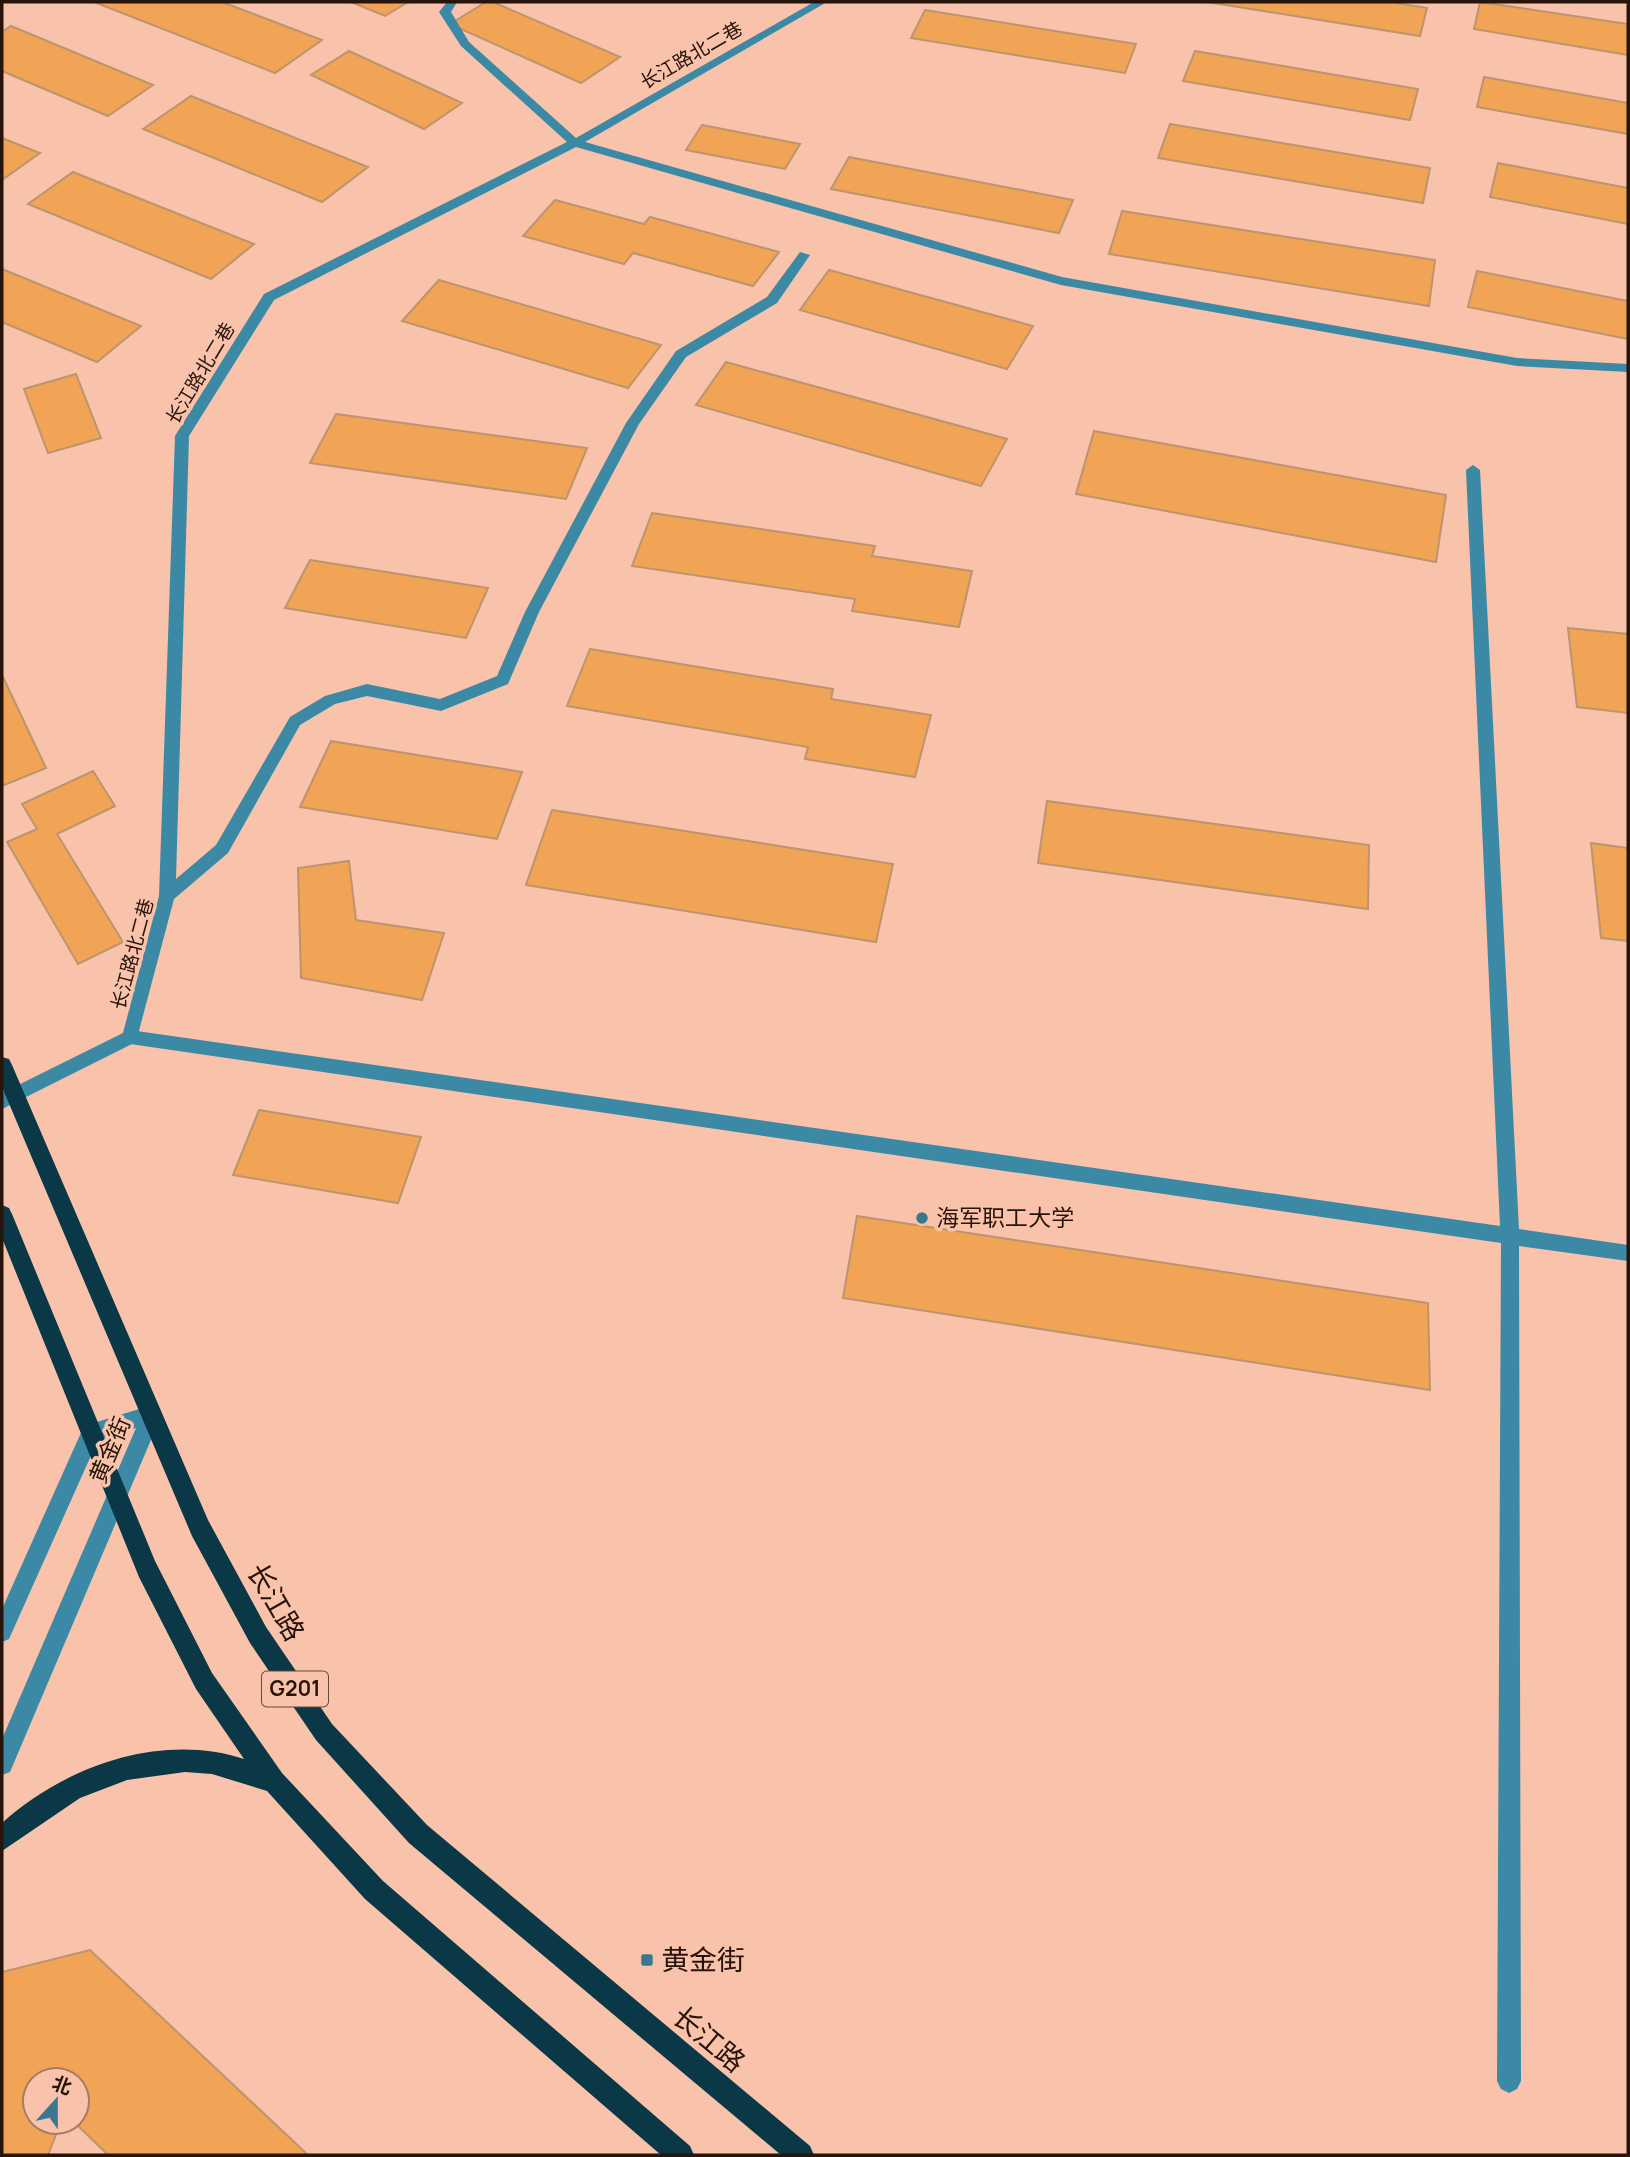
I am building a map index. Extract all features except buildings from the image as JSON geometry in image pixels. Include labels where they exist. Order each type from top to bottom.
[{"type":"highway","name":"长江路","points":[[2,1065],[8,1098],[152,1414],[200,1528],[245,1611],[324,1732],[418,1833],[801,2155]]},
{"type":"highway","name":"G201","points":[[2,1213],[147,1569],[204,1681],[274,1781],[374,1890],[681,2155]]},
{"type":"highway","points":[[2,1839],[25,1815],[80,1784],[147,1763],[212,1762],[274,1781]]},
{"type":"street","points":[[452,2],[445,12],[465,44],[576,143],[1061,281],[1517,362],[1628,368]]},
{"type":"street","name":"长江路北二巷","points":[[8,1098],[130,1037],[167,896],[182,436],[269,297],[576,143],[822,2]]},
{"type":"street","points":[[167,896],[222,849],[295,721],[330,699],[367,690],[440,705],[503,680],[532,612],[633,423],[681,354],[772,300],[804,255]]},
{"type":"street","points":[[1473,470],[1510,1235],[1509,2081]]},
{"type":"street","points":[[130,1037],[1628,1253]]},
{"type":"street","name":"黄金街","points":[[2,1632],[91,1433],[152,1414]]},
{"type":"street","name":"黄金街","points":[[2,1764],[152,1414]]},
{"type":"place","name":"海军职工大学","points":[[922,1218]]},
{"type":"place","name":"黄金街","points":[[647,1960]]}]
